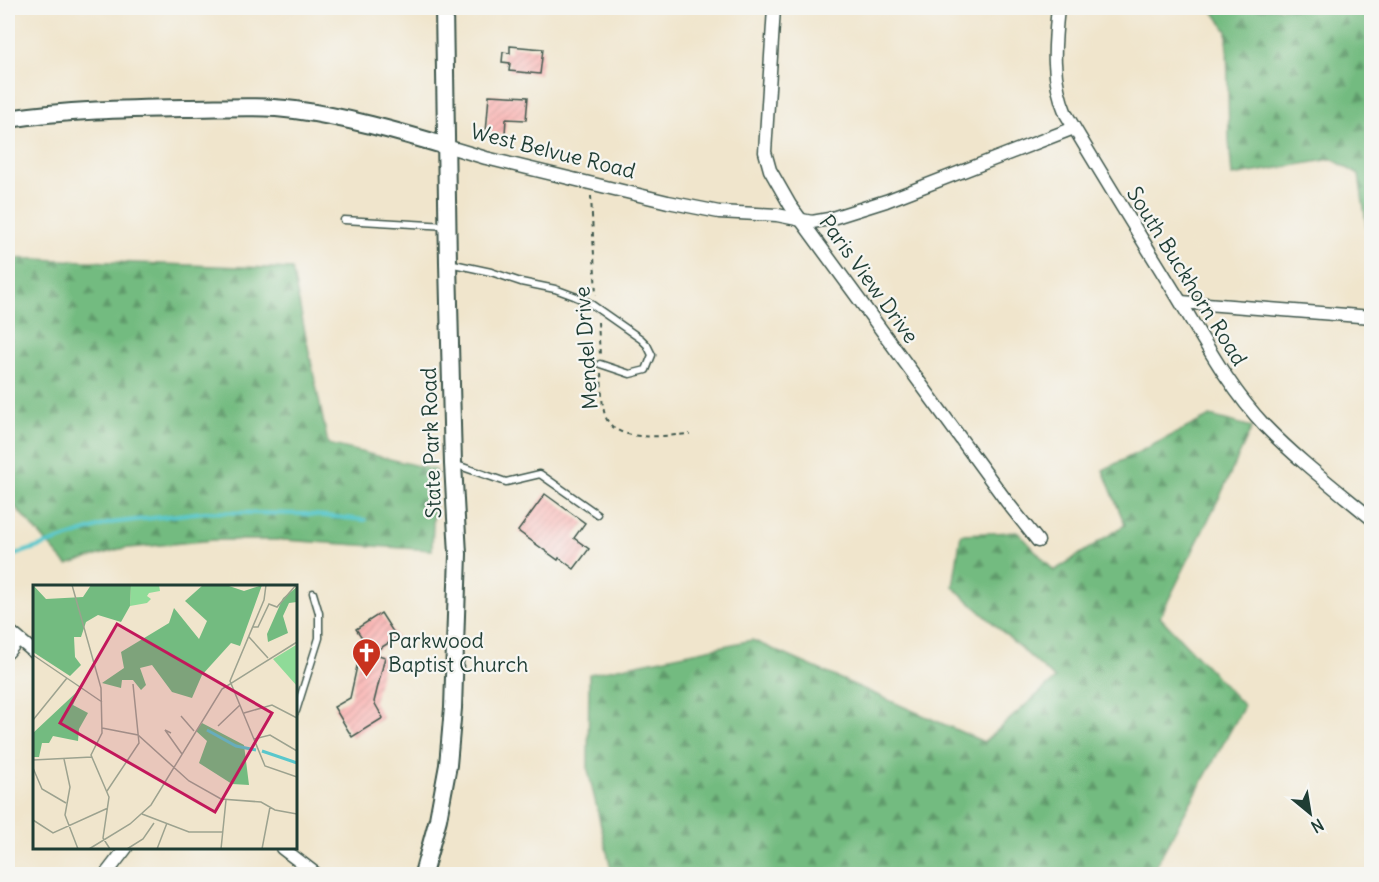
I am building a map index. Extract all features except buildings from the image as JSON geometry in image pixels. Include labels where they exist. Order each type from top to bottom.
[{"type":"main road","name":"State Park Road","points":[[423,874],[438,819],[448,765],[453,708],[458,554],[453,464],[444,8]]},
{"type":"main road","name":"West Belvue Road","points":[[8,119],[148,109],[258,107],[295,110],[332,117],[401,132],[446,146]]},
{"type":"street","name":"Paris View Drive","points":[[774,8],[765,152],[770,170],[790,205],[1038,541]]},
{"type":"street","name":"South Buckhorn Road","points":[[1058,8],[1054,40],[1056,86],[1066,114],[1217,363],[1264,425],[1293,453],[1371,519]]},
{"type":"street","name":"West Belvue Road","points":[[446,146],[486,158],[668,202],[719,212],[777,215],[812,222],[886,201],[1074,128]]},
{"type":"street","points":[[1181,302],[1371,317]]},
{"type":"street","points":[[8,630],[33,650]]},
{"type":"street","points":[[8,652],[18,639]]},
{"type":"street","points":[[105,874],[125,849]]},
{"type":"street","points":[[283,849],[316,874]]},
{"type":"lane","points":[[344,220],[447,226]]},
{"type":"lane","points":[[448,263],[564,292],[588,302],[641,339],[652,355],[646,370],[635,375],[600,364]]},
{"type":"lane","points":[[453,464],[506,482],[540,474],[597,514]]},
{"type":"lane","points":[[297,708],[319,638],[319,613],[313,593]]},
{"type":"path","name":"Mendel Drive","points":[[592,184],[604,413],[615,430],[626,435],[690,434]]},
{"type":"green space","points":[[1211,8],[1371,8],[1371,257],[1359,175],[1332,159],[1232,176],[1227,31]]},
{"type":"green space","points":[[8,258],[292,269],[328,444],[435,470],[432,550],[284,540],[213,540],[119,549],[67,565],[8,499]]},
{"type":"green space","points":[[1210,416],[1252,427],[1160,617],[1244,706],[1151,874],[609,874],[611,869],[588,770],[589,674],[752,640],[984,742],[1055,679],[953,587],[961,534],[1018,532],[1054,571],[1125,525],[1103,470]]},
{"type":"waterway","points":[[8,557],[110,523],[204,512],[305,514],[365,520]]},
{"type":"place","name":"Parkwood Baptist Church","points":[[367,678]]}]
